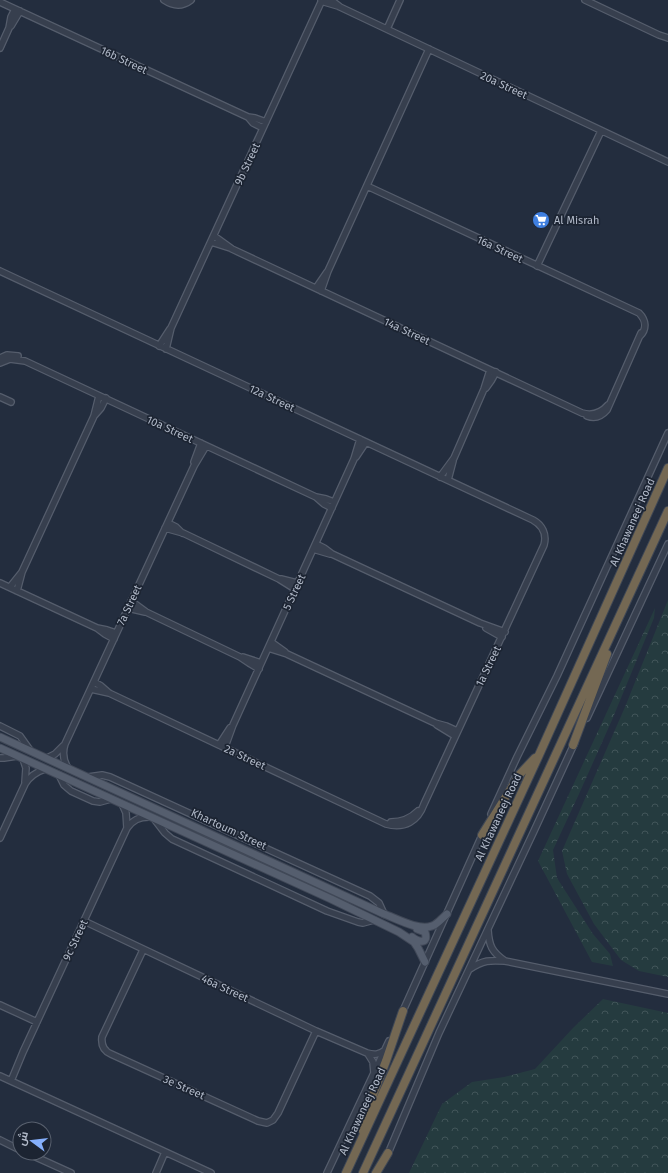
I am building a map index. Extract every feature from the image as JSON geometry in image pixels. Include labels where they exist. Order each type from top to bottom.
[{"type":"highway","name":"Al Khawaneej Road","points":[[346,1173],[539,755],[668,468]]},
{"type":"highway","points":[[363,1173],[668,511]]},
{"type":"highway","points":[[573,745],[605,660],[618,620]]},
{"type":"highway","points":[[482,835],[520,774],[539,755]]},
{"type":"highway","points":[[363,1134],[364,1118],[403,1011]]},
{"type":"highway","points":[[376,1173],[388,1153]]},
{"type":"main road","name":"Khartoum Street","points":[[0,737],[384,914],[412,925],[427,928],[436,924],[447,914]]},
{"type":"main road","name":"Khartoum Street","points":[[0,748],[331,899],[398,932],[414,942],[425,962]]},
{"type":"main road","points":[[205,842],[216,843],[226,847],[231,843]]},
{"type":"main road","points":[[398,932],[407,934],[420,942],[425,939],[426,934],[423,931],[410,927],[405,922]]},
{"type":"street","points":[[164,0],[174,2],[191,0]]},
{"type":"street","name":"20a Street","points":[[321,0],[330,5],[340,7]]},
{"type":"street","name":"9b Street","points":[[159,346],[171,328],[321,0]]},
{"type":"street","name":"20a Street","points":[[331,0],[340,7],[668,162]]},
{"type":"street","points":[[386,29],[400,0]]},
{"type":"street","points":[[585,0],[658,35],[668,38]]},
{"type":"street","name":"16b Street","points":[[0,2],[248,117],[253,123],[264,125]]},
{"type":"street","points":[[0,48],[9,28],[11,17],[17,10]]},
{"type":"street","points":[[318,289],[328,271],[429,49]]},
{"type":"street","points":[[537,266],[601,131]]},
{"type":"street","name":"16a Street","points":[[367,186],[641,315],[643,322],[640,336],[608,405],[599,415]]},
{"type":"street","name":"14a Street","points":[[214,236],[232,249]]},
{"type":"street","name":"14a Street","points":[[211,242],[232,249],[582,412],[589,417],[595,418],[599,415]]},
{"type":"street","name":"12a Street","points":[[0,271],[533,520],[542,528]]},
{"type":"street","name":"9b Street","points":[[166,349],[171,328]]},
{"type":"street","points":[[0,358],[7,357]]},
{"type":"street","points":[[0,363],[7,357]]},
{"type":"street","name":"10a Street","points":[[7,357],[25,361],[316,497],[324,504],[333,505]]},
{"type":"street","points":[[448,480],[454,458],[493,371]]},
{"type":"street","points":[[17,591],[22,572],[94,416],[99,396]]},
{"type":"street","points":[[0,397],[11,402]]},
{"type":"street","points":[[94,416],[101,408],[106,398]]},
{"type":"street","points":[[327,1173],[373,1077],[517,757],[561,668],[668,433]]},
{"type":"street","name":"5 Street","points":[[225,747],[233,725],[363,440]]},
{"type":"street","name":"7a Street","points":[[68,768],[63,754],[65,744],[204,444]]},
{"type":"street","points":[[440,477],[454,458]]},
{"type":"street","points":[[166,525],[176,527],[182,533],[296,586]]},
{"type":"street","name":"1a Street","points":[[409,821],[418,816],[421,812],[456,733],[504,634],[544,545],[545,536],[542,528]]},
{"type":"street","points":[[379,1173],[469,969],[668,544]]},
{"type":"street","points":[[314,546],[324,548],[332,554],[504,634]]},
{"type":"street","points":[[10,587],[22,572]]},
{"type":"street","points":[[0,583],[97,628],[105,634],[115,636]]},
{"type":"street","points":[[131,601],[146,612],[260,666]]},
{"type":"street","points":[[128,608],[146,612]]},
{"type":"street","points":[[271,642],[287,654]]},
{"type":"street","points":[[268,648],[287,654],[435,723],[444,730],[456,733]]},
{"type":"street","name":"2a Street","points":[[94,682],[109,693]]},
{"type":"street","name":"2a Street","points":[[91,689],[109,693],[381,822],[396,826],[409,821]]},
{"type":"street","name":"5 Street","points":[[219,745],[233,725]]},
{"type":"street","points":[[0,726],[20,736],[30,750]]},
{"type":"street","name":"7a Street","points":[[47,758],[55,754],[65,744]]},
{"type":"street","points":[[0,758],[20,757],[26,768],[25,784]]},
{"type":"street","points":[[0,838],[25,784],[35,773],[45,769]]},
{"type":"street","points":[[88,777],[102,775],[110,777],[370,896],[379,903],[384,914]]},
{"type":"street","points":[[122,804],[126,813],[127,828]]},
{"type":"street","points":[[127,828],[134,820],[139,818],[152,818],[172,839],[327,911],[363,923],[374,920]]},
{"type":"street","name":"9c Street","points":[[9,1080],[127,828]]},
{"type":"street","name":"46a Street","points":[[84,921],[316,1031],[367,1053]]},
{"type":"street","points":[[488,930],[489,943],[492,950],[505,961]]},
{"type":"street","name":"3e Street","points":[[144,950],[102,1037],[104,1049],[111,1054],[267,1124],[273,1120],[278,1113],[316,1031]]},
{"type":"street","points":[[469,969],[485,961],[505,961],[668,994]]},
{"type":"street","points":[[0,1005],[37,1022]]},
{"type":"street","points":[[367,1053],[379,1054],[385,1050]]},
{"type":"street","points":[[367,1053],[373,1062],[373,1077]]},
{"type":"street","points":[[0,1076],[211,1173]]},
{"type":"street","points":[[0,1140],[12,1146]]},
{"type":"street","points":[[157,1173],[167,1153]]},
{"type":"street","points":[[42,1161],[61,1171],[71,1173]]},
{"type":"green space","points":[[668,600],[668,977],[639,971],[621,960],[594,924],[567,874],[562,851],[625,707]]},
{"type":"green space","points":[[655,608],[654,618],[612,720],[553,850],[557,878],[593,934],[610,954],[613,966],[592,962],[538,861]]},
{"type":"green space","points":[[603,999],[668,1013],[668,1173],[409,1173],[442,1104],[472,1082],[504,1077],[535,1069],[573,1028]]},
{"type":"place","name":"Al Misrah","points":[[541,220]]}]
